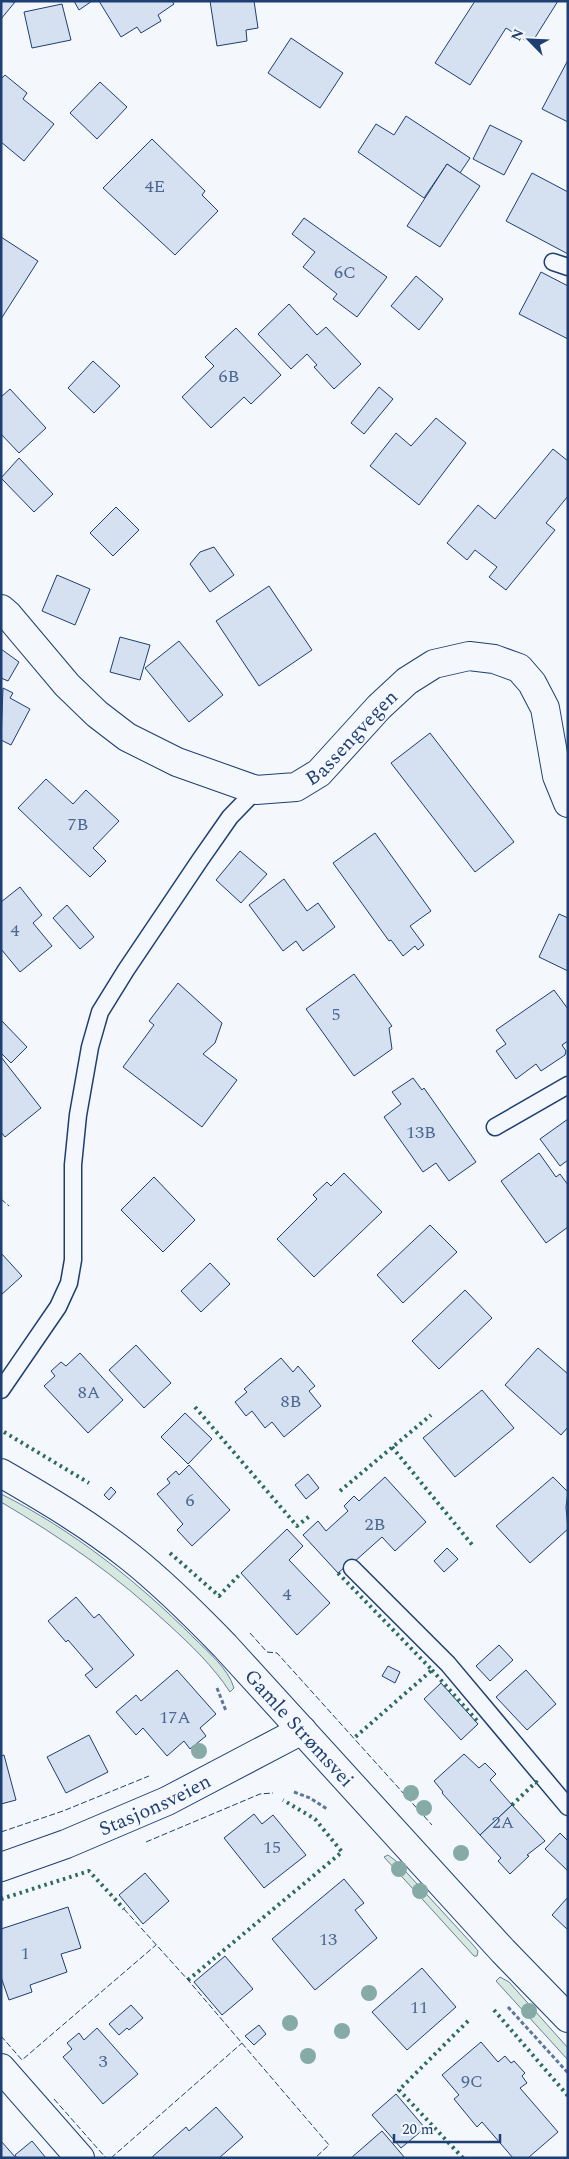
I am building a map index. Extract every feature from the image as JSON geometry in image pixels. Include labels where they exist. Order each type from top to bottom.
[{"type":"main road","name":"Bassengvegen","points":[[1,609],[66,685],[97,714],[127,736],[177,762],[256,790],[296,787],[319,773],[379,707],[407,681],[434,664],[469,656],[494,658],[519,668],[532,683],[545,708],[557,776],[568,803]]},
{"type":"main road","name":"Gamle Strømsvei","points":[[1,1473],[70,1514],[130,1557],[225,1646],[503,1951],[568,2018]]},
{"type":"main road","name":"Stasjonsveien","points":[[1,1867],[66,1844],[167,1802],[302,1730]]},
{"type":"main road","points":[[1,2068],[80,2158]]},
{"type":"lane","points":[[1,1390],[58,1307],[69,1283],[73,1260],[73,1164],[78,1115],[90,1047],[100,1012],[126,970],[230,817],[256,790]]},
{"type":"lane","points":[[495,1127],[542,1102],[568,1085]]},
{"type":"lane","points":[[352,1568],[448,1664],[568,1807]]},
{"type":"path","points":[[210,1681],[223,1699],[226,1711]]},
{"type":"shaded area","points":[[1,1494],[28,1508],[79,1540],[127,1577],[211,1655],[227,1674],[234,1688],[230,1692],[216,1673],[193,1648],[149,1606],[67,1544],[1,1502]]},
{"type":"shaded area","points":[[388,1855],[396,1861],[474,1946],[478,1951],[477,1956],[474,1956],[384,1857]]},
{"type":"shaded area","points":[[500,1977],[509,1982],[568,2048],[568,2060],[496,1981]]},
{"type":"building","points":[[1,1],[15,2],[1,19]]},
{"type":"building","points":[[74,1],[92,1],[79,10]]},
{"type":"building","points":[[99,1],[172,1],[174,4],[158,15],[161,21],[141,33],[137,27],[121,37]]},
{"type":"building","points":[[210,1],[254,1],[258,28],[246,30],[247,41],[217,46]]},
{"type":"building","points":[[475,1],[558,1],[531,44],[506,28],[470,85],[435,63]]},
{"type":"building","points":[[62,4],[71,40],[32,48],[24,12]]},
{"type":"building","points":[[291,38],[343,73],[320,108],[268,73]]},
{"type":"building","points":[[568,60],[568,122],[542,109]]},
{"type":"building","points":[[5,75],[27,93],[23,99],[54,124],[24,161],[1,142],[1,79]]},
{"type":"building","points":[[100,82],[127,107],[97,139],[70,113]]},
{"type":"building","points":[[406,116],[470,158],[460,173],[447,164],[424,198],[358,152],[376,124],[394,135]]},
{"type":"building","points":[[490,125],[522,141],[504,175],[473,159]]},
{"type":"building","points":[[152,139],[205,191],[202,195],[218,211],[175,255],[103,188]]},
{"type":"building","points":[[447,164],[480,186],[440,247],[407,226]]},
{"type":"building","points":[[532,173],[568,192],[568,254],[506,221]]},
{"type":"building","points":[[304,218],[387,277],[357,317],[333,299],[337,294],[303,267],[315,252],[292,234]]},
{"type":"building","points":[[1,237],[38,261],[1,319]]},
{"type":"building","points":[[541,272],[568,286],[568,339],[519,314]]},
{"type":"building","points":[[416,276],[443,299],[419,330],[391,306]]},
{"type":"building","points":[[289,304],[317,335],[326,327],[361,364],[334,389],[314,367],[317,365],[307,354],[291,369],[258,334]]},
{"type":"building","points":[[236,328],[281,375],[251,404],[244,397],[211,428],[182,397],[214,366],[205,357]]},
{"type":"building","points":[[93,361],[120,386],[94,413],[68,388]]},
{"type":"building","points":[[379,387],[393,399],[364,434],[351,423]]},
{"type":"building","points":[[10,389],[46,428],[19,453],[1,434],[1,397]]},
{"type":"building","points":[[436,418],[466,443],[419,505],[370,466],[396,433],[411,446]]},
{"type":"building","points":[[553,449],[568,461],[568,496],[546,523],[555,530],[506,590],[489,577],[497,567],[475,550],[467,560],[447,543],[478,505],[495,519]]},
{"type":"building","points":[[19,458],[53,494],[34,512],[1,478]]},
{"type":"building","points":[[116,507],[139,530],[113,556],[90,533]]},
{"type":"building","points":[[214,547],[234,575],[210,592],[190,564],[200,552]]},
{"type":"building","points":[[57,575],[90,589],[75,625],[42,611]]},
{"type":"building","points":[[269,586],[312,650],[259,686],[216,621]]},
{"type":"building","points":[[120,637],[150,645],[140,680],[110,672]]},
{"type":"building","points":[[179,641],[223,695],[189,722],[145,668]]},
{"type":"building","points":[[1,649],[19,662],[8,681],[1,678]]},
{"type":"building","points":[[3,688],[13,693],[10,698],[30,709],[11,745],[1,740]]},
{"type":"building","points":[[430,733],[514,842],[475,872],[391,763]]},
{"type":"building","points":[[46,779],[73,804],[86,790],[119,821],[93,848],[106,861],[90,877],[18,808]]},
{"type":"building","points":[[375,833],[431,911],[410,926],[424,945],[418,950],[415,946],[403,956],[391,940],[389,941],[333,863]]},
{"type":"building","points":[[240,851],[267,874],[241,903],[216,880]]},
{"type":"building","points":[[284,879],[307,911],[318,903],[335,927],[303,951],[296,941],[283,951],[249,905]]},
{"type":"building","points":[[20,887],[42,915],[33,923],[52,946],[20,972],[1,949],[1,902]]},
{"type":"building","points":[[67,905],[94,937],[80,949],[53,918]]},
{"type":"building","points":[[559,914],[568,918],[568,971],[539,957]]},
{"type":"building","points":[[354,974],[392,1026],[389,1028],[392,1049],[354,1076],[306,1009]]},
{"type":"building","points":[[178,983],[222,1023],[215,1043],[203,1054],[237,1080],[202,1127],[123,1067],[154,1025],[149,1021]]},
{"type":"building","points":[[554,990],[568,1009],[568,1041],[562,1045],[566,1051],[565,1055],[541,1071],[536,1064],[516,1079],[496,1051],[506,1044],[496,1030]]},
{"type":"building","points":[[1,1020],[27,1047],[11,1063],[1,1053]]},
{"type":"building","points":[[1,1057],[41,1108],[5,1137],[1,1132]]},
{"type":"building","points":[[413,1078],[422,1090],[424,1088],[476,1162],[449,1181],[436,1163],[423,1172],[384,1117],[401,1104],[392,1092]]},
{"type":"building","points":[[568,1119],[568,1160],[560,1166],[540,1139]]},
{"type":"building","points":[[539,1153],[556,1177],[560,1174],[568,1185],[568,1227],[546,1243],[501,1181]]},
{"type":"building","points":[[344,1173],[382,1212],[314,1277],[277,1239],[317,1199],[313,1195],[327,1182],[331,1186]]},
{"type":"building","points":[[154,1177],[195,1220],[163,1252],[121,1210]]},
{"type":"building","points":[[430,1225],[457,1252],[403,1303],[377,1275]]},
{"type":"building","points":[[1,1253],[22,1276],[1,1295]]},
{"type":"building","points":[[210,1263],[230,1284],[201,1312],[181,1291]]},
{"type":"building","points":[[465,1290],[492,1318],[439,1369],[412,1341]]},
{"type":"building","points":[[136,1345],[171,1383],[144,1408],[109,1370]]},
{"type":"building","points":[[538,1348],[568,1374],[568,1427],[561,1435],[505,1385]]},
{"type":"building","points":[[80,1353],[123,1400],[88,1433],[44,1386],[55,1376],[51,1371],[61,1362],[66,1366]]},
{"type":"building","points":[[281,1358],[293,1372],[298,1366],[315,1386],[309,1391],[321,1406],[284,1437],[272,1422],[265,1428],[252,1411],[246,1416],[235,1402],[247,1392],[244,1389]]},
{"type":"building","points":[[482,1390],[514,1428],[455,1477],[423,1438]]},
{"type":"building","points":[[185,1413],[212,1439],[188,1464],[161,1437]]},
{"type":"building","points":[[189,1465],[230,1510],[192,1546],[177,1530],[183,1524],[157,1494],[170,1483],[167,1479],[176,1471],[179,1475]]},
{"type":"building","points":[[308,1474],[319,1488],[306,1499],[295,1485]]},
{"type":"building","points":[[385,1477],[426,1522],[395,1551],[382,1537],[354,1562],[352,1561],[338,1573],[303,1535],[318,1521],[326,1531],[348,1511],[344,1506],[354,1496],[359,1501]]},
{"type":"building","points":[[553,1477],[568,1492],[566,1507],[568,1529],[530,1563],[496,1526]]},
{"type":"building","points":[[111,1487],[116,1492],[109,1500],[104,1495]]},
{"type":"building","points":[[287,1529],[303,1546],[289,1560],[330,1603],[297,1635],[241,1573]]},
{"type":"building","points":[[447,1548],[458,1559],[444,1572],[434,1561]]},
{"type":"building","points":[[76,1597],[94,1618],[99,1614],[134,1655],[96,1688],[85,1675],[93,1669],[68,1640],[66,1642],[48,1621]]},
{"type":"building","points":[[499,1645],[513,1660],[490,1681],[476,1666]]},
{"type":"building","points":[[388,1666],[400,1672],[395,1683],[382,1676]]},
{"type":"building","points":[[177,1670],[216,1714],[200,1728],[206,1736],[190,1749],[184,1741],[167,1756],[143,1728],[136,1735],[116,1712],[136,1695],[141,1701]]},
{"type":"building","points":[[526,1670],[556,1704],[527,1730],[496,1697]]},
{"type":"building","points":[[441,1683],[478,1724],[461,1740],[424,1699]]},
{"type":"building","points":[[89,1735],[108,1772],[66,1793],[47,1757]]},
{"type":"building","points":[[464,1754],[479,1768],[485,1763],[496,1774],[490,1780],[512,1805],[480,1835],[442,1793],[434,1781]]},
{"type":"building","points":[[4,1755],[16,1800],[1,1804],[1,1756]]},
{"type":"building","points":[[512,1805],[545,1841],[527,1855],[529,1856],[510,1874],[498,1861],[501,1858],[480,1835]]},
{"type":"building","points":[[254,1814],[262,1824],[273,1815],[306,1855],[264,1888],[224,1838]]},
{"type":"building","points":[[560,1833],[568,1841],[568,1871],[545,1849]]},
{"type":"building","points":[[145,1873],[169,1901],[143,1924],[119,1895]]},
{"type":"building","points":[[344,1879],[364,1903],[355,1910],[377,1938],[315,1990],[272,1939]]},
{"type":"building","points":[[568,1897],[568,1930],[552,1915]]},
{"type":"building","points":[[68,1907],[81,1948],[61,1954],[67,1972],[30,1985],[32,1992],[9,2000],[1,1977],[1,1929]]},
{"type":"building","points":[[225,1956],[253,1989],[222,2015],[194,1982]]},
{"type":"building","points":[[422,1968],[456,2007],[407,2050],[372,2012]]},
{"type":"building","points":[[131,2005],[143,2018],[129,2030],[127,2028],[119,2035],[109,2024]]},
{"type":"building","points":[[259,2025],[266,2034],[254,2045],[245,2036]]},
{"type":"building","points":[[97,2028],[138,2074],[103,2104],[63,2057],[72,2049],[67,2043],[79,2033],[84,2040]]},
{"type":"building","points":[[481,2042],[498,2062],[505,2056],[511,2063],[514,2061],[525,2073],[522,2076],[527,2083],[520,2088],[558,2132],[528,2158],[513,2158],[482,2122],[477,2127],[454,2099],[459,2095],[442,2075]]},
{"type":"building","points":[[396,2094],[425,2128],[401,2148],[372,2115]]},
{"type":"building","points":[[216,2107],[243,2137],[219,2158],[151,2158],[186,2127],[189,2131]]},
{"type":"building","points":[[382,2131],[405,2158],[351,2158]]},
{"type":"building","points":[[1,2141],[16,2158],[1,2158]]},
{"type":"building","points":[[32,2141],[46,2158],[17,2158],[15,2155]]},
{"type":"hedge","points":[[195,1407],[297,1526],[311,1515]]},
{"type":"hedge","points":[[340,1491],[431,1415]]},
{"type":"hedge","points":[[4,1432],[89,1483]]},
{"type":"hedge","points":[[392,1447],[474,1547]]},
{"type":"hedge","points":[[170,1553],[219,1596],[241,1573]]},
{"type":"hedge","points":[[338,1573],[432,1670],[353,1739]]},
{"type":"hedge","points":[[432,1670],[479,1723]]},
{"type":"hedge","points":[[512,1805],[536,1782],[540,1786]]},
{"type":"hedge","points":[[188,1980],[342,1852],[315,1819],[283,1800]]},
{"type":"hedge","points":[[1,1899],[89,1871],[124,1909]]},
{"type":"hedge","points":[[494,2010],[568,2096]]},
{"type":"hedge","points":[[463,2158],[399,2090],[468,2021]]},
{"type":"fence","points":[[1,1199],[9,1206]]},
{"type":"fence","points":[[250,1633],[267,1652],[277,1653],[432,1825]]},
{"type":"fence","points":[[1,1832],[63,1811],[149,1776]]},
{"type":"fence","points":[[146,1842],[260,1794],[273,1793]]},
{"type":"fence","points":[[124,1909],[188,1980],[329,2145],[315,2158]]},
{"type":"fence","points":[[1,2036],[22,2060],[156,1945]]},
{"type":"fence","points":[[111,2158],[242,2043]]},
{"type":"fence","points":[[54,2099],[106,2158]]}]
